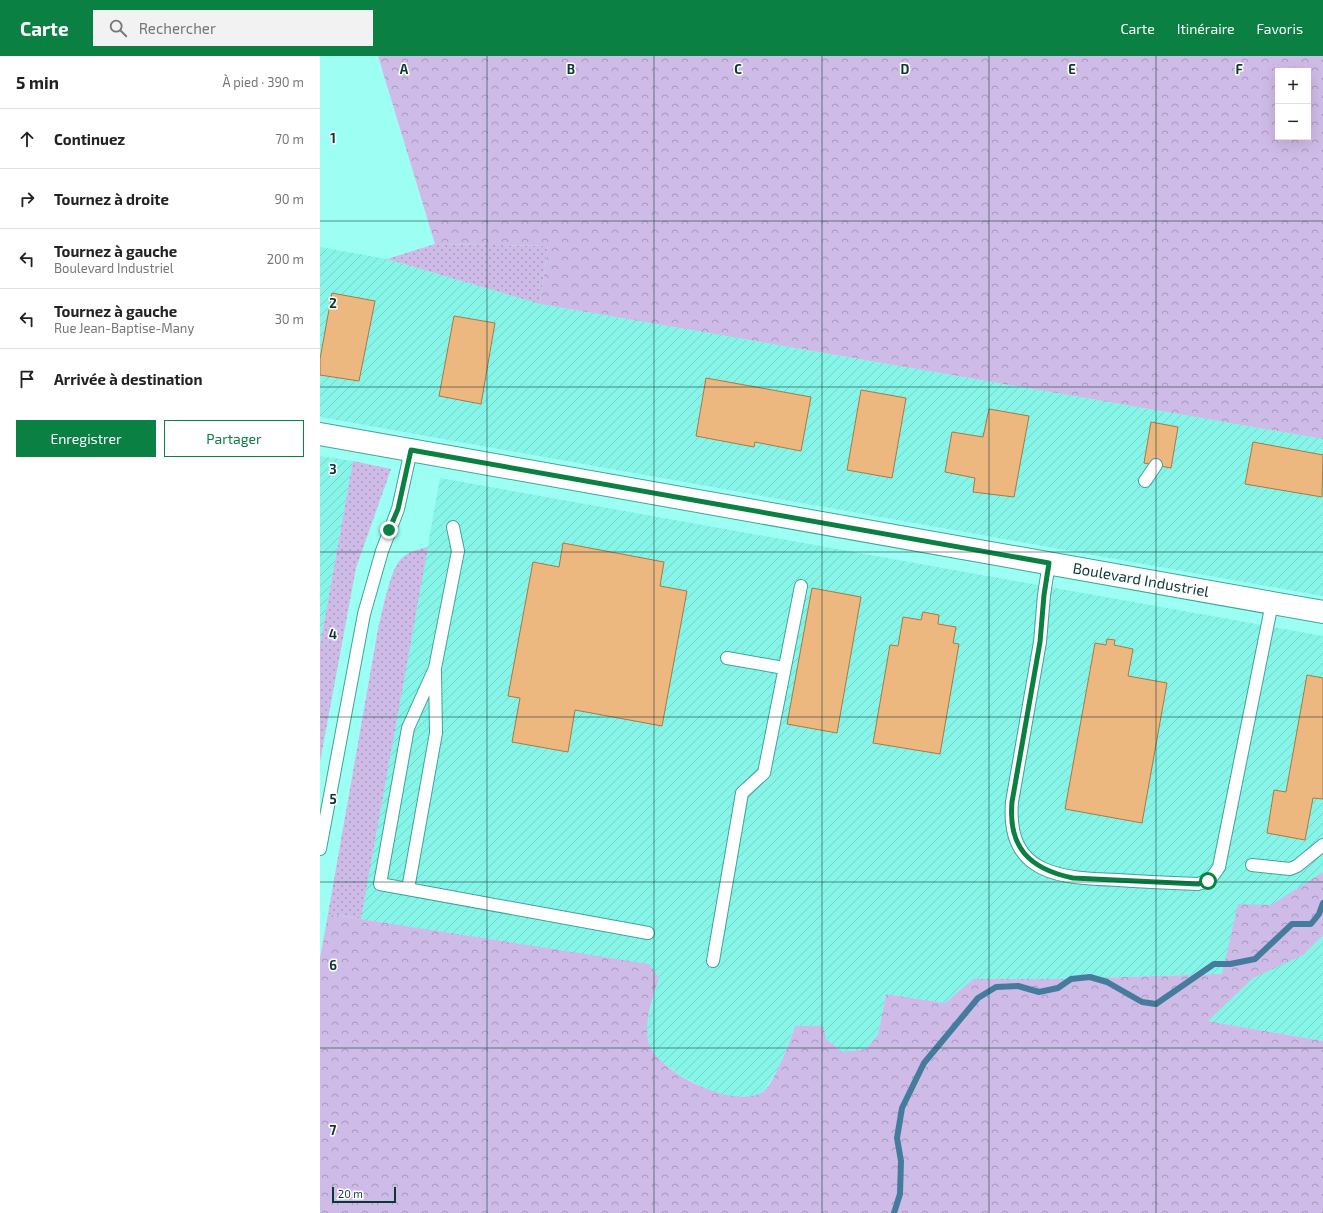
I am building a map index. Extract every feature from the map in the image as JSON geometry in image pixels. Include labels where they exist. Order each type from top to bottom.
[{"type":"street","name":"Boulevard Industriel","points":[[320,434],[1323,612]]},
{"type":"lane","points":[[320,849],[364,614],[382,551],[398,509],[411,450]]},
{"type":"lane","points":[[1145,481],[1156,465]]},
{"type":"lane","points":[[408,890],[436,733],[436,668],[458,551],[453,527]]},
{"type":"lane","points":[[1049,563],[1044,595],[1040,642],[1012,802],[1011,822],[1014,837],[1022,850],[1033,863],[1046,871],[1073,878],[1198,884],[1208,881],[1214,876],[1218,867],[1272,603]]},
{"type":"lane","points":[[713,961],[742,793],[764,773],[801,586]]},
{"type":"lane","points":[[727,658],[784,668]]},
{"type":"lane","points":[[436,668],[408,728],[380,884],[648,933]]},
{"type":"lane","points":[[1252,865],[1290,869],[1297,866],[1323,845]]},
{"type":"shaded area","points":[[320,247],[387,259],[540,304],[1323,439],[1323,596],[320,417]]},
{"type":"shaded area","points":[[320,456],[353,461],[320,645]]},
{"type":"shaded area","points":[[440,478],[1323,636],[1323,1041],[1208,1021],[1188,975],[1059,979],[973,979],[945,1003],[886,994],[878,1035],[866,1049],[843,1052],[826,1039],[795,1026],[779,1067],[764,1091],[752,1097],[729,1096],[708,1090],[678,1074],[658,1059],[650,1046],[646,1027],[659,978],[361,919]]},
{"type":"green space","points":[[378,56],[1323,56],[1323,439],[540,304],[548,246],[435,244]]},
{"type":"green space","points":[[435,244],[548,246],[540,304],[387,259]]},
{"type":"green space","points":[[353,461],[391,469],[356,568],[320,762],[320,645]]},
{"type":"green space","points":[[428,547],[361,919],[328,914],[378,629],[387,593],[396,565],[400,560],[409,553]]},
{"type":"green space","points":[[1323,872],[1323,935],[1303,955],[1253,978],[1208,1021],[1323,1041],[1323,1213],[320,1213],[320,958],[328,914],[649,964],[659,978],[651,1003],[647,1029],[650,1046],[657,1057],[669,1068],[684,1078],[701,1086],[719,1093],[736,1096],[752,1096],[764,1091],[768,1086],[786,1050],[795,1026],[823,1026],[826,1039],[843,1052],[866,1049],[878,1035],[886,994],[945,1003],[973,979],[1059,979],[1222,974],[1238,904],[1271,905]]},
{"type":"building","points":[[332,293],[375,301],[359,381],[320,375],[320,359]]},
{"type":"building","points":[[454,316],[495,323],[481,404],[439,396]]},
{"type":"building","points":[[706,378],[811,397],[801,451],[755,442],[754,447],[696,436]]},
{"type":"building","points":[[861,390],[906,398],[892,478],[847,470]]},
{"type":"building","points":[[989,409],[1029,416],[1014,497],[973,492],[975,478],[945,472],[952,432],[983,437]]},
{"type":"building","points":[[1151,422],[1178,427],[1171,468],[1144,463]]},
{"type":"building","points":[[1253,442],[1323,455],[1322,497],[1245,484]]},
{"type":"building","points":[[563,543],[664,562],[660,586],[687,591],[662,726],[575,710],[568,752],[512,742],[520,698],[508,696],[533,562],[559,567]]},
{"type":"building","points":[[812,588],[861,597],[837,733],[787,724]]},
{"type":"building","points":[[923,612],[939,615],[938,624],[956,627],[953,643],[959,644],[940,754],[873,743],[890,645],[898,646],[903,617],[921,620]]},
{"type":"building","points":[[1107,639],[1115,640],[1114,645],[1133,649],[1128,676],[1167,683],[1142,823],[1065,809],[1095,643],[1106,645]]},
{"type":"building","points":[[1307,675],[1323,678],[1323,799],[1313,798],[1305,840],[1267,833],[1274,790],[1286,792]]},
{"type":"waterway","points":[[894,1213],[900,1194],[901,1161],[897,1138],[902,1108],[924,1063],[978,998],[996,987],[1018,986],[1039,992],[1058,988],[1071,979],[1090,977],[1107,982],[1142,1002],[1156,1004],[1214,964],[1230,964],[1255,959],[1292,924],[1311,924],[1319,914],[1323,903]]},
{"type":"route","points":[[389,530],[398,509],[411,450],[1049,563],[1044,595],[1040,642],[1012,802],[1011,822],[1014,837],[1022,850],[1033,863],[1046,871],[1059,875],[1073,878],[1198,884],[1208,881]]}]
